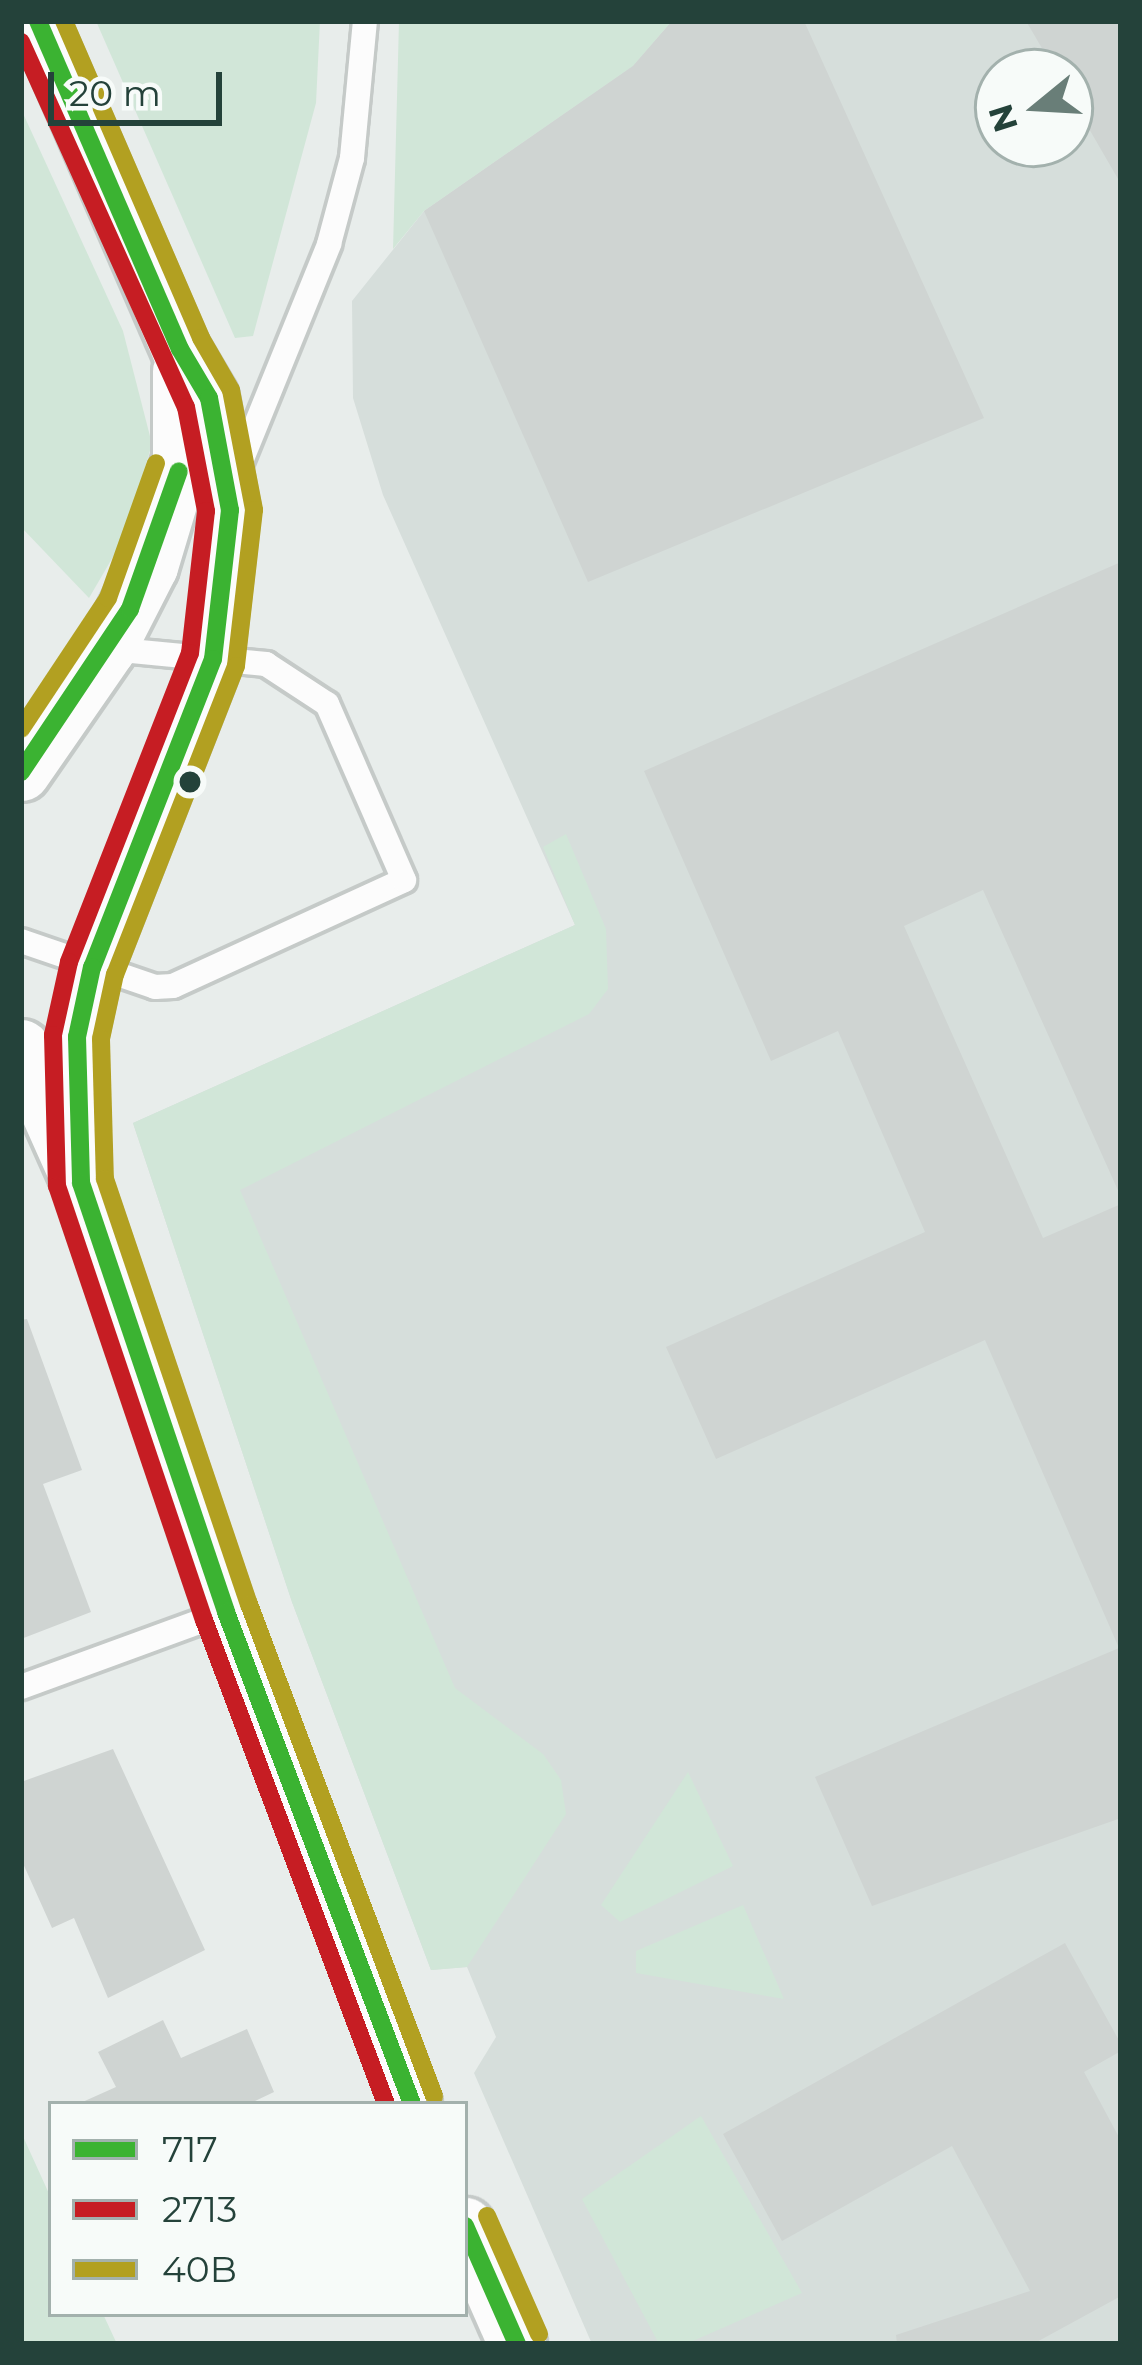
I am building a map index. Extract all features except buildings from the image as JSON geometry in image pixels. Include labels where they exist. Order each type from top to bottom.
[{"type":"street","points":[[38,21],[180,349],[209,398],[228,489],[230,560],[213,658],[92,967],[74,1076],[82,1183]]},
{"type":"street","points":[[21,772],[107,649],[173,500],[181,459],[180,349]]},
{"type":"street","points":[[21,1048],[82,1183],[226,1612],[411,2101]]},
{"type":"street","points":[[468,2233],[518,2344]]},
{"type":"lane","points":[[228,489],[250,454],[329,244],[352,158],[365,21]]},
{"type":"lane","points":[[21,940],[154,987],[200,980],[404,880],[327,704],[266,664],[107,649]]},
{"type":"lane","points":[[21,1687],[226,1612]]},
{"type":"shaded area","points":[[672,21],[1121,21],[1121,2344],[592,2344],[474,2073],[496,2037],[467,1967],[431,1970],[292,1602],[133,1123],[575,925],[383,495],[353,398],[352,301],[424,211],[632,66]]},
{"type":"green space","points":[[96,21],[320,21],[316,103],[253,336],[235,338]]},
{"type":"green space","points":[[399,21],[672,21],[633,66],[424,211],[393,249]]},
{"type":"green space","points":[[21,109],[123,331],[152,444],[124,538],[89,598],[21,527]]},
{"type":"green space","points":[[566,834],[606,929],[608,989],[589,1014],[240,1190],[455,1688],[543,1754],[561,1780],[566,1814],[467,1967],[431,1970],[292,1602],[133,1123],[575,925],[543,847]]},
{"type":"green space","points":[[688,1772],[733,1866],[620,1922],[601,1905]]},
{"type":"green space","points":[[743,1905],[784,1999],[636,1973],[636,1951]]},
{"type":"green space","points":[[701,2116],[802,2293],[686,2344],[659,2344],[582,2199]]},
{"type":"green space","points":[[21,2132],[48,2191],[48,2317],[104,2317],[117,2344],[21,2344]]},
{"type":"transit line","name":"717","points":[[38,21],[180,349],[209,398],[230,510],[213,659],[92,967],[77,1037],[81,1183],[226,1612],[411,2101]]},
{"type":"transit line","name":"40B","points":[[64,21],[201,338],[231,390],[254,510],[236,666],[115,974],[101,1039],[105,1179],[249,1604],[434,2096]]},
{"type":"transit line","name":"2713","points":[[21,42],[186,407],[206,511],[190,653],[69,962],[53,1035],[57,1186],[204,1620],[385,2101]]},
{"type":"transit line","name":"40B","points":[[21,729],[108,598],[156,463]]},
{"type":"transit line","name":"717","points":[[21,772],[130,609],[179,471]]},
{"type":"transit line","name":"40B","points":[[487,2216],[539,2334]]},
{"type":"transit line","name":"717","points":[[468,2233],[517,2344]]}]
